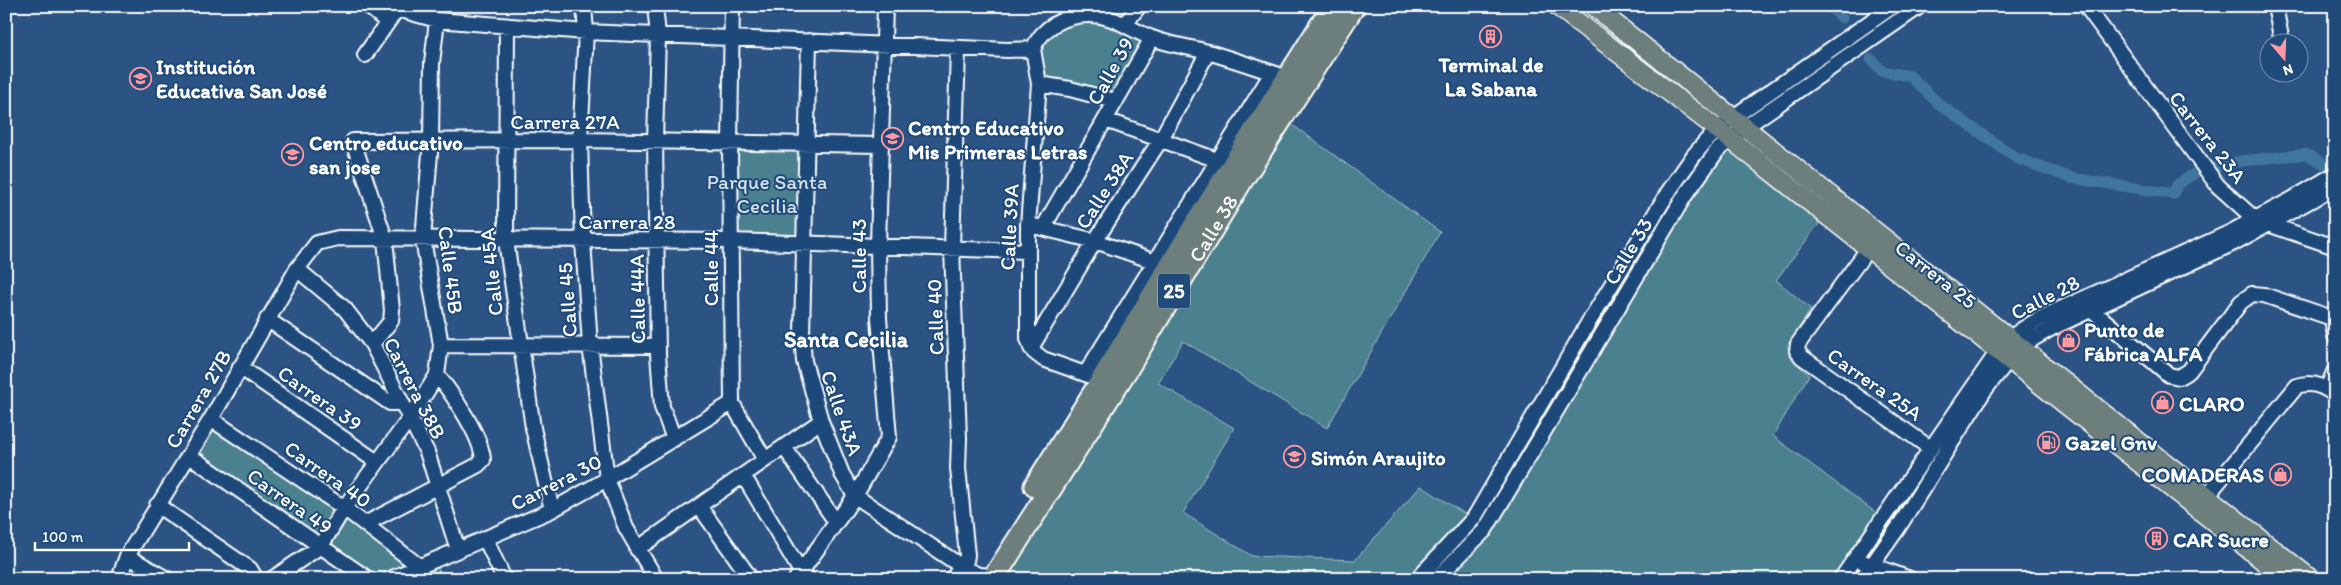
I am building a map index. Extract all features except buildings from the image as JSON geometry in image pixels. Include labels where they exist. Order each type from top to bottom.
[{"type":"highway","name":"Calle 38","points":[[983,576],[1094,376],[1192,230],[1280,75],[1333,6]]},
{"type":"highway","name":"Calle 38","points":[[983,576],[1127,369],[1242,180],[1354,6]]},
{"type":"main road","name":"Carrera 25","points":[[1557,6],[1868,249],[2008,349]]},
{"type":"main road","name":"Carrera 25","points":[[1593,6],[1738,123],[2008,349],[2202,502],[2311,579]]},
{"type":"main road","name":"Carrera 25","points":[[2202,502],[2286,579]]},
{"type":"street","points":[[368,6],[387,22]]},
{"type":"street","name":"Calle 45","points":[[584,6],[586,32],[580,140],[582,241],[590,345],[607,480],[617,508],[637,549],[656,579]]},
{"type":"street","name":"Calle 44A","points":[[655,6],[658,35],[655,141],[658,346],[662,407],[674,439]]},
{"type":"street","name":"Calle 44","points":[[732,6],[730,38],[732,404],[764,460]]},
{"type":"street","name":"Calle 43","points":[[855,496],[889,437],[879,318],[878,244],[885,6]]},
{"type":"street","name":"Calle 39","points":[[1125,24],[1138,6]]},
{"type":"street","name":"Calle 33","points":[[1417,579],[1474,518],[1533,416],[1669,191],[1694,155],[1724,135],[1893,6]]},
{"type":"street","name":"Calle 33","points":[[1738,123],[1920,6]]},
{"type":"street","name":"Carrera 23A","points":[[2086,6],[2218,186],[2262,222],[2335,247]]},
{"type":"street","points":[[2275,6],[2280,32]]},
{"type":"street","points":[[365,55],[398,8],[437,20],[586,32],[1008,50],[1033,49],[1038,38],[1046,30],[1073,17],[1089,15],[1108,17],[1152,38],[1208,52],[1280,75],[1217,160],[1153,261],[1094,376],[1043,359],[1031,348]]},
{"type":"street","name":"Calle 45B","points":[[437,20],[432,63],[431,142],[423,239],[442,345]]},
{"type":"street","name":"Calle 45A","points":[[507,26],[506,240],[533,428],[552,510]]},
{"type":"street","name":"Calle 39","points":[[1043,228],[1152,38]]},
{"type":"street","name":"Calle 43A","points":[[808,41],[802,244],[802,334],[804,361],[820,421],[842,474],[855,496],[983,576]]},
{"type":"street","name":"Calle 40","points":[[958,48],[952,248],[959,438],[958,468],[967,555],[966,561],[983,576]]},
{"type":"street","name":"Calle 39A","points":[[1031,348],[1026,327],[1027,251],[1039,84],[1033,49]]},
{"type":"street","name":"Calle 38A","points":[[1031,348],[1095,241],[1161,139],[1208,52]]},
{"type":"street","points":[[1039,84],[1070,89],[1115,101]]},
{"type":"street","points":[[1106,120],[1217,160]]},
{"type":"street","name":"Calle 33","points":[[1436,579],[1484,530],[1546,424],[1684,197],[1724,135]]},
{"type":"street","name":"Carrera 27A","points":[[385,239],[353,141],[580,140],[880,145]]},
{"type":"street","name":"Calle 28","points":[[1841,579],[1930,448],[2026,326],[2262,222],[2335,174]]},
{"type":"street","name":"Calle 28","points":[[1862,579],[1898,528],[1984,391],[2008,349],[2092,310],[2335,186]]},
{"type":"street","points":[[1028,225],[1095,241],[1153,261]]},
{"type":"street","name":"Carrera 28","points":[[317,244],[338,238],[730,241],[802,244],[878,244],[1027,251]]},
{"type":"street","points":[[372,344],[391,320],[392,310],[385,239]]},
{"type":"street","name":"Carrera 27B","points":[[120,579],[127,556],[212,419],[297,269],[317,244]]},
{"type":"street","name":"Carrera 25A","points":[[1868,249],[1798,344],[1797,351],[1802,357],[1930,448]]},
{"type":"street","name":"Carrera 38B","points":[[297,269],[345,309],[372,344],[427,452],[458,550]]},
{"type":"street","points":[[2092,310],[2169,375],[2179,377],[2188,371],[2241,302],[2252,294],[2264,295],[2333,318],[2335,336]]},
{"type":"street","points":[[267,319],[390,403],[402,403]]},
{"type":"street","points":[[272,579],[321,546],[344,508],[410,418],[437,374],[442,345],[658,346]]},
{"type":"street","name":"Carrera 39","points":[[240,367],[377,462]]},
{"type":"street","points":[[2202,502],[2297,386],[2309,383],[2331,392],[2335,370]]},
{"type":"street","points":[[365,524],[438,487],[478,465],[483,460],[482,452],[460,406],[437,374]]},
{"type":"street","name":"Carrera 30","points":[[390,579],[486,540],[552,510],[607,480],[732,404]]},
{"type":"street","points":[[1533,416],[1546,424]]},
{"type":"street","name":"Carrera 40","points":[[212,419],[344,508],[419,566]]},
{"type":"street","points":[[637,549],[820,421]]},
{"type":"street","points":[[784,446],[836,522]]},
{"type":"street","name":"Carrera 49","points":[[190,456],[368,579]]},
{"type":"street","points":[[743,475],[802,576],[855,496]]},
{"type":"street","points":[[157,505],[250,569],[256,579]]},
{"type":"street","points":[[699,506],[751,579]]},
{"type":"street","points":[[486,540],[504,579]]},
{"type":"street","points":[[127,556],[166,579]]},
{"type":"street","points":[[1856,559],[1910,579]]},
{"type":"street","name":"Calle 40","points":[[952,579],[983,576]]},
{"type":"green space","points":[[1089,15],[1152,38],[1115,101],[1039,84],[1038,38]]},
{"type":"green space","points":[[1283,118],[1440,232],[1327,428],[1183,341],[1158,383],[1234,428],[1183,513],[1252,556],[1355,560],[1421,486],[1473,519],[1417,579],[999,579]]},
{"type":"green space","points":[[1730,139],[1823,213],[1818,225],[1776,280],[1811,309],[1787,346],[1799,366],[1809,375],[1773,436],[1883,518],[1841,579],[1436,579],[1485,530],[1684,197]]},
{"type":"green space","name":"Parque Santa Cecilia","points":[[730,143],[805,145],[802,244],[730,241]]},
{"type":"green space","points":[[211,419],[419,566],[390,579],[368,579],[190,456]]},
{"type":"green space","points":[[433,562],[447,579],[400,579]]},
{"type":"waterway","points":[[1829,6],[1842,18]]},
{"type":"waterway","points":[[1871,59],[1882,71],[1910,76],[1939,104],[2016,158],[2071,178],[2174,194],[2177,185],[2195,173]]},
{"type":"waterway","points":[[2217,166],[2242,161],[2306,154],[2329,166]]},
{"type":"place","name":"Terminal de La Sabana","points":[[1491,37]]},
{"type":"place","name":"Institución Educativa San José","points":[[140,78]]},
{"type":"place","name":"Centro Educativo Mis Primeras Letras","points":[[892,139]]},
{"type":"place","name":"Centro educativo san jose","points":[[293,154]]},
{"type":"place","name":"Punto de Fábrica ALFA","points":[[2068,341]]},
{"type":"place","name":"CLARO","points":[[2163,403]]},
{"type":"place","name":"Gazel Gnv","points":[[2049,442]]},
{"type":"place","name":"Simón Araujito","points":[[1295,457]]},
{"type":"place","name":"COMADERAS","points":[[2280,474]]},
{"type":"place","name":"CAR Sucre","points":[[2157,539]]},
{"type":"district","name":"Santa Cecilia","points":[[846,339]]}]
